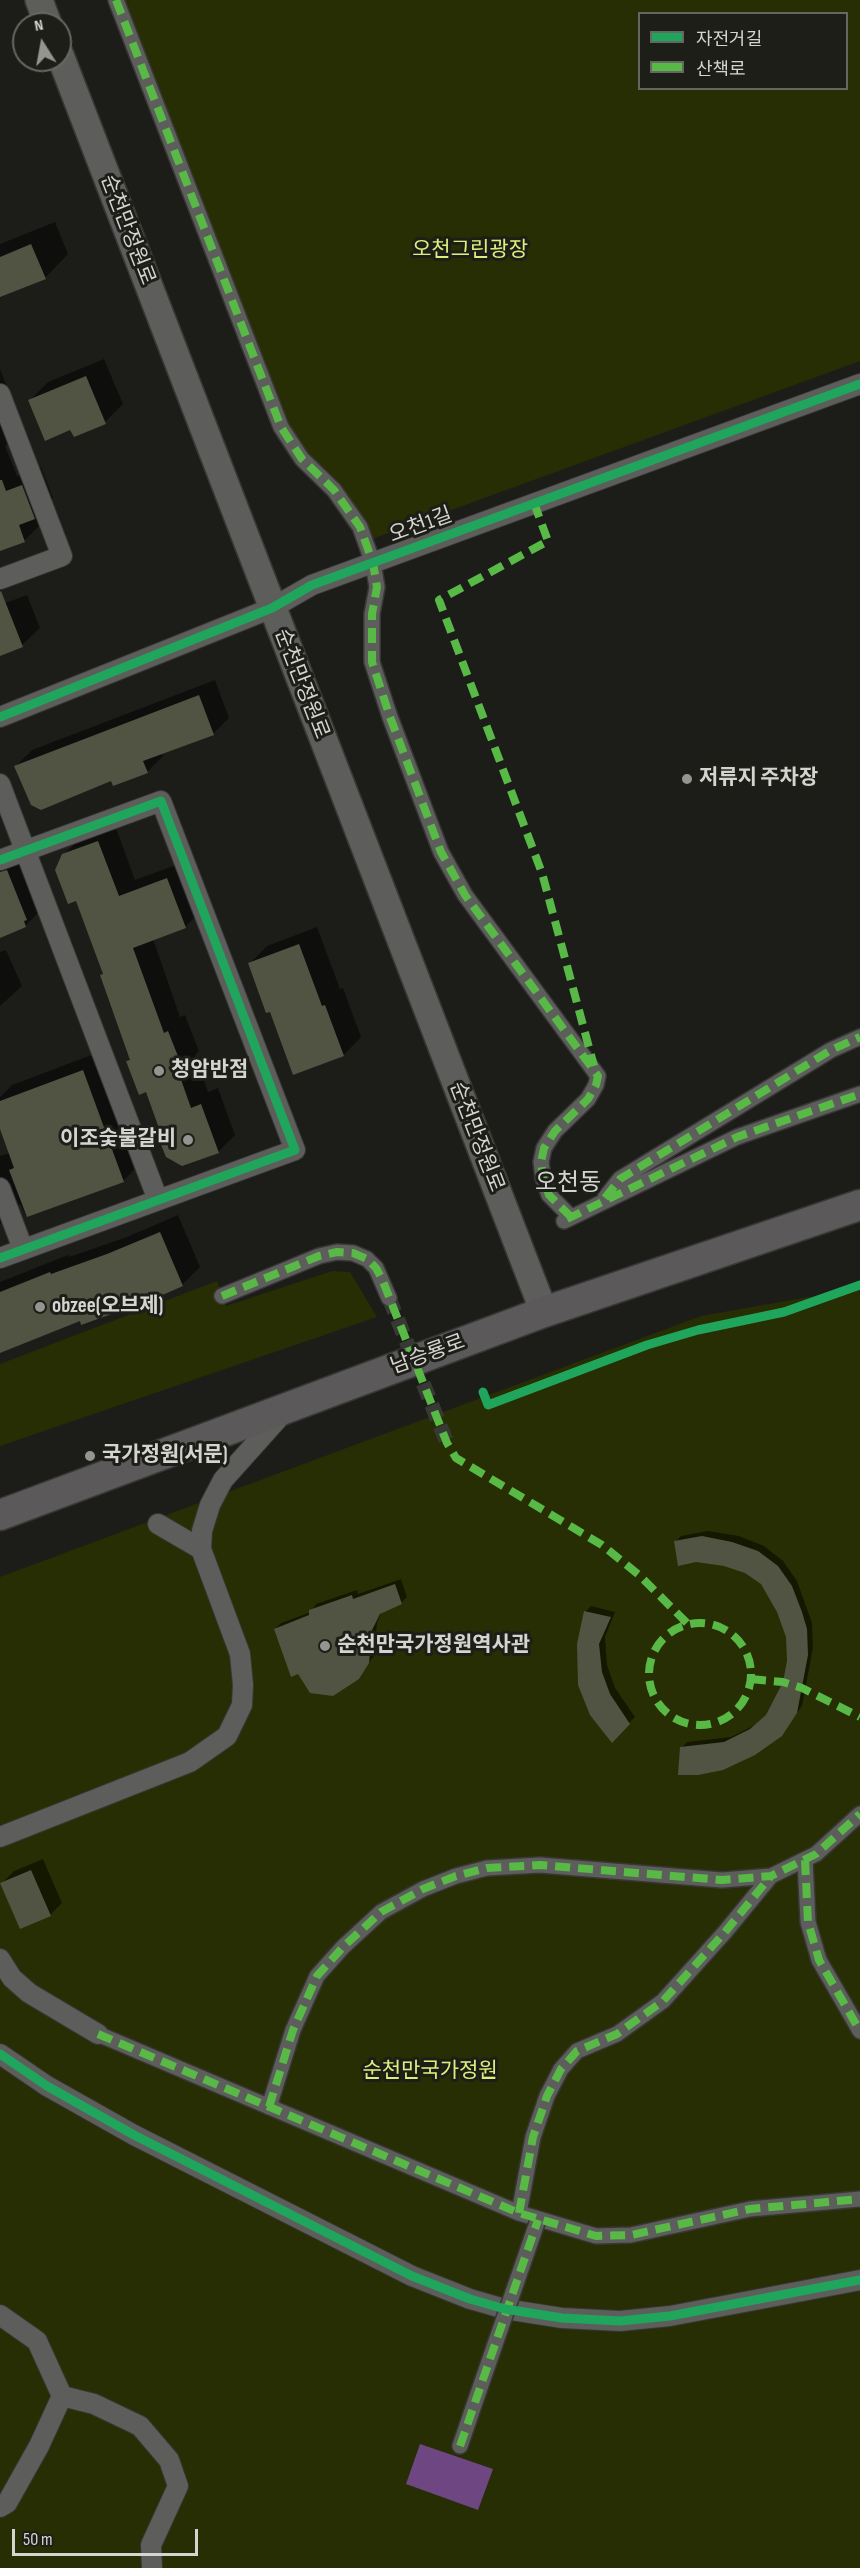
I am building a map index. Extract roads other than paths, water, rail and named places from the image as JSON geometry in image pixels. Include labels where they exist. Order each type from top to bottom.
[{"type":"main road","name":"순천만정원로","points":[[66,72],[543,1312]]},
{"type":"main road","name":"남승룡로","points":[[0,1515],[543,1312],[860,1205]]},
{"type":"street","points":[[116,0],[281,427],[302,459],[346,505],[360,527],[373,563],[377,587],[372,614],[372,662],[390,717],[441,852],[465,895],[598,1076],[588,1099],[555,1131],[544,1148],[541,1162],[543,1178],[549,1195],[567,1219],[737,1137],[860,1094]]},
{"type":"street","name":"오천1길","points":[[0,717],[272,608],[312,585],[860,384]]},
{"type":"street","points":[[0,394],[62,556],[0,579]]},
{"type":"street","points":[[0,784],[158,1200]]},
{"type":"street","points":[[0,860],[161,801],[295,1150],[0,1258]]},
{"type":"street","points":[[602,1202],[620,1179],[831,1050],[860,1037]]},
{"type":"street","points":[[0,1188],[23,1249]]},
{"type":"street","points":[[222,1296],[319,1256],[337,1252],[353,1253],[367,1259],[376,1268],[389,1298]]},
{"type":"street","points":[[0,1837],[190,1762],[228,1736],[242,1706],[243,1685],[240,1654],[201,1549],[202,1531],[210,1505],[224,1480],[288,1407]]},
{"type":"street","points":[[158,1524],[201,1549]]},
{"type":"street","points":[[269,2107],[292,2030],[317,1976],[343,1947],[381,1912],[423,1889],[456,1876],[487,1868],[540,1865],[722,1880],[771,1876],[816,1854],[860,1814]]},
{"type":"street","points":[[805,1860],[808,1922],[819,1960],[860,2031]]},
{"type":"street","points":[[519,2213],[533,2137],[561,2068],[577,2051],[617,2034],[663,2001],[725,1932],[771,1876]]},
{"type":"street","points":[[0,1959],[12,1978],[29,1993],[98,2034],[538,2220],[596,2236],[631,2235],[750,2210],[860,2199]]},
{"type":"street","points":[[0,2054],[47,2086],[134,2135],[412,2276],[470,2299],[505,2309],[562,2318],[620,2321],[670,2316],[860,2280]]},
{"type":"street","points":[[460,2446],[538,2220]]},
{"type":"street","points":[[0,2315],[37,2341],[62,2396],[39,2446],[7,2503],[0,2507]]},
{"type":"street","points":[[62,2396],[94,2404],[140,2426],[169,2460],[178,2486],[150,2545],[152,2568]]},
{"type":"tunnel","points":[[389,1298],[447,1443]]},
{"type":"place","name":"저류지 주차장","points":[[687,779]]},
{"type":"place","name":"청암반점","points":[[159,1071]]},
{"type":"place","name":"이조숯불갈비","points":[[188,1140]]},
{"type":"place","name":"obzee(오브제)","points":[[40,1307]]},
{"type":"place","name":"국가정원(서문)","points":[[90,1456]]},
{"type":"place","name":"순천만국가정원역사관","points":[[325,1646]]},
{"type":"district","name":"오천동","points":[[568,1184]]},
{"type":"park label","name":"오천그린광장","points":[[470,251]]},
{"type":"park label","name":"순천만국가정원","points":[[430,2072]]}]
